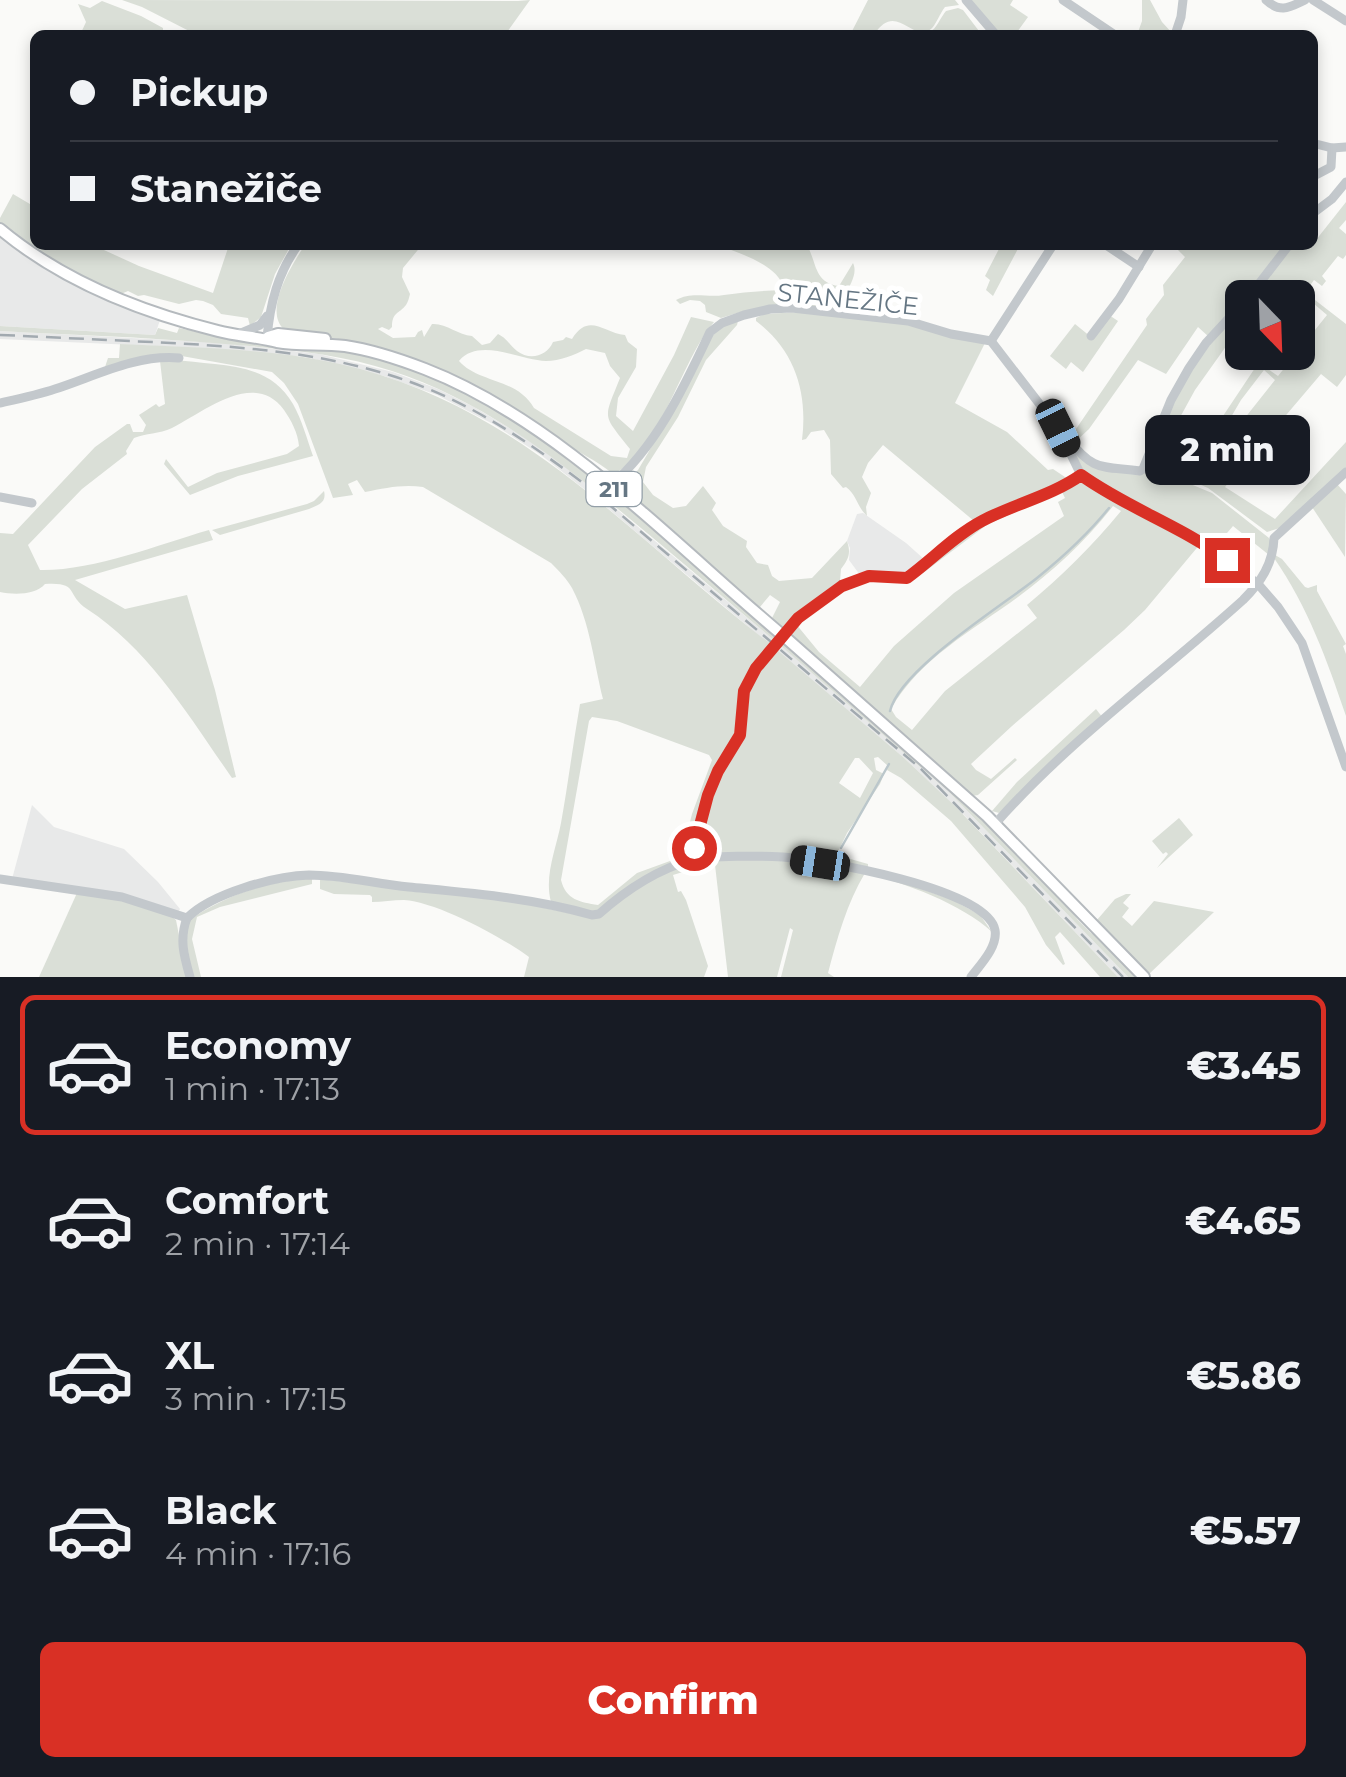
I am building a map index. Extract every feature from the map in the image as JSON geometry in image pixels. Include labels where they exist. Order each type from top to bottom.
[{"type":"main road","name":"211","points":[[0,229],[55,268],[169,317],[277,342],[342,346],[404,362],[474,391],[548,439],[610,486],[995,824],[1144,977]]},
{"type":"street","points":[[966,0],[992,30]]},
{"type":"street","points":[[1063,0],[1108,30]]},
{"type":"street","points":[[1177,30],[1183,0]]},
{"type":"street","points":[[1266,0],[1285,9],[1305,0]]},
{"type":"street","points":[[1313,0],[1346,21]]},
{"type":"street","points":[[1318,144],[1346,147]]},
{"type":"street","points":[[1318,173],[1331,167],[1332,148]]},
{"type":"street","points":[[1318,209],[1346,182]]},
{"type":"street","points":[[267,338],[278,280],[295,250]]},
{"type":"street","points":[[1049,250],[986,340],[1088,462],[1104,468],[1140,471],[1189,368],[1225,323]]},
{"type":"street","points":[[1114,250],[1139,266]]},
{"type":"street","points":[[1091,336],[1149,250]]},
{"type":"street","points":[[1262,280],[1285,250]]},
{"type":"street","name":"STANEŽIČE","points":[[610,486],[650,443],[710,332],[722,322],[792,308],[908,322],[986,340]]},
{"type":"street","points":[[238,334],[260,325],[269,314]]},
{"type":"street","points":[[0,404],[107,370],[178,358]]},
{"type":"street","points":[[1058,428],[1081,475],[1209,546],[1258,584],[1302,643],[1346,767]]},
{"type":"street","points":[[995,824],[1074,744],[1235,608],[1267,569],[1277,534],[1346,472]]},
{"type":"street","points":[[692,860],[708,795],[740,735],[744,691],[756,668],[798,618],[822,598],[858,578],[907,578],[966,530],[1081,475]]},
{"type":"street","points":[[0,497],[32,503]]},
{"type":"street","points":[[190,977],[182,943],[188,918],[202,906],[273,880],[309,876],[362,880],[517,900],[592,916],[643,880],[692,860],[787,858],[882,873],[950,896],[982,914],[994,926],[995,937],[971,977]]},
{"type":"street","points":[[0,879],[122,897],[188,918]]},
{"type":"shaded area","points":[[122,0],[530,0],[509,30],[187,30]]},
{"type":"shaded area","points":[[868,0],[955,0],[959,5],[945,7],[928,30],[890,21],[878,30],[853,30]]},
{"type":"shaded area","points":[[970,0],[1013,0],[1010,5],[1028,17],[1019,30],[997,30]]},
{"type":"shaded area","points":[[1142,0],[1150,0],[1169,30],[1139,30]]},
{"type":"shaded area","points":[[102,1],[141,16],[163,30],[82,30],[86,22],[78,4],[90,8]]},
{"type":"shaded area","points":[[963,10],[978,30],[933,30],[946,11]]},
{"type":"shaded area","points":[[13,194],[30,204],[30,246],[0,224]]},
{"type":"shaded area","points":[[1346,202],[1346,220],[1339,228],[1346,234],[1346,255],[1343,259],[1338,256],[1322,276],[1326,281],[1322,286],[1315,280],[1264,280],[1287,250],[1318,250],[1318,237]]},
{"type":"shaded area","points":[[0,235],[52,272],[160,320],[155,335],[0,326]]},
{"type":"shaded area","points":[[36,250],[104,250],[213,293],[227,250],[288,250],[275,274],[261,317],[250,326],[248,318],[221,314],[203,301],[179,304],[128,291],[121,294]]},
{"type":"shaded area","points":[[302,250],[418,250],[403,268],[402,277],[410,294],[407,304],[395,316],[389,330],[378,329],[393,338],[415,337],[422,330],[424,337],[432,324],[437,324],[472,336],[482,345],[498,334],[522,354],[538,356],[553,342],[572,339],[590,325],[625,335],[637,349],[636,367],[618,398],[616,416],[633,431],[691,317],[714,322],[644,448],[613,474],[458,379],[368,344],[285,330],[277,312],[287,275]],"holes":[[[586,349],[605,353],[620,378],[608,416],[630,449],[627,458],[611,456],[534,408],[518,391],[459,361],[477,351],[546,361]]]},
{"type":"shaded area","points":[[732,250],[809,250],[825,281],[839,286],[853,263],[854,275],[845,295],[800,288],[793,290],[791,297],[800,295],[844,304],[872,299],[896,309],[895,317],[744,311],[721,318],[706,312],[700,301],[680,304],[676,300],[784,288],[774,272]]},
{"type":"shaded area","points":[[998,250],[1017,250],[993,296],[986,290],[990,280],[985,276]]},
{"type":"shaded area","points":[[1178,250],[1283,250],[1259,280],[1225,280],[1225,322],[1209,337],[1198,327],[1166,374],[1138,360],[1089,429],[1075,442],[1072,434],[1147,325],[1146,319],[1164,295],[1163,285],[1185,257]]},
{"type":"shaded area","points":[[1315,300],[1346,324],[1346,375],[1337,387],[1321,374],[1225,487],[1275,519],[1346,442],[1346,469],[1283,527],[1267,532],[1208,488],[1148,470],[1163,420],[1207,344],[1225,325],[1225,348],[1178,421],[1186,426],[1173,471],[1190,474],[1211,422],[1217,425],[1254,370],[1264,370],[1269,370],[1278,376],[1283,370],[1315,370],[1315,330],[1327,315]],"holes":[[[1264,370],[1275,380],[1229,438],[1206,478],[1197,475],[1241,400]]]},
{"type":"shaded area","points":[[801,312],[902,323],[985,343],[955,403],[1007,432],[1048,470],[1068,479],[974,521],[883,445],[862,477],[871,493],[867,516],[850,490],[831,474],[830,440],[824,430],[811,432],[802,440],[803,406],[796,374],[780,345],[756,321],[764,314]]},
{"type":"shaded area","points":[[1109,315],[1118,321],[1083,372],[1071,362],[1066,369],[1050,356],[1075,324],[1091,337]]},
{"type":"shaded area","points":[[738,321],[706,360],[678,417],[646,467],[643,482],[653,495],[673,508],[686,506],[703,486],[716,503],[712,510],[723,526],[747,541],[746,547],[757,563],[768,565],[779,581],[812,578],[847,541],[849,556],[841,569],[840,581],[785,630],[772,618],[780,602],[770,595],[760,607],[756,606],[674,535],[625,484],[648,453],[711,337],[724,325]]},
{"type":"shaded area","points":[[0,326],[155,335],[158,328],[177,333],[179,328],[229,339],[350,351],[430,375],[472,394],[595,480],[779,638],[775,641],[543,451],[486,414],[425,383],[348,359],[303,352],[0,331]]},
{"type":"shaded area","points":[[0,331],[225,343],[319,354],[393,372],[474,407],[531,441],[571,471],[834,690],[948,791],[1128,977],[1118,977],[963,814],[903,757],[598,500],[541,455],[493,424],[437,395],[384,376],[305,357],[0,339]]},
{"type":"shaded area","points":[[120,344],[271,353],[360,369],[421,390],[477,417],[529,449],[772,645],[749,676],[739,730],[715,770],[688,856],[592,913],[551,902],[550,872],[580,704],[603,699],[578,601],[568,581],[551,563],[423,487],[365,492],[357,480],[348,484],[353,495],[333,498],[298,404],[272,372],[176,355],[105,367],[108,358],[119,358]],"holes":[[[592,717],[617,721],[709,755],[712,760],[681,857],[637,873],[598,905],[570,896],[561,880],[589,721]]]},
{"type":"shaded area","points":[[172,359],[239,368],[269,379],[293,404],[313,456],[238,476],[190,495],[164,464],[166,459],[188,487],[217,473],[287,454],[299,446],[289,418],[272,398],[244,393],[214,404],[172,428],[134,438],[127,454],[82,489],[28,545],[40,570],[60,569],[125,556],[209,530],[213,540],[75,580],[125,609],[187,595],[215,690],[236,777],[232,778],[149,665],[110,626],[80,604],[68,587],[45,584],[24,593],[0,592],[0,533],[13,534],[95,447],[127,424],[133,432],[143,432],[146,425],[139,415],[156,404],[165,404],[160,361]]},
{"type":"shaded area","points":[[1067,440],[1082,458],[1188,483],[1212,493],[1269,538],[1269,555],[1233,526],[1215,547],[1086,475]]},
{"type":"shaded area","points":[[1079,480],[1201,543],[1145,610],[971,764],[991,779],[1017,760],[972,796],[789,634],[796,624],[819,652],[860,687],[894,646],[954,593],[1064,516],[1058,502],[1065,498],[1062,492],[988,524],[923,573],[919,571],[969,531]],"holes":[[[1113,506],[1121,511],[1027,605],[1037,618],[945,691],[912,730],[896,717],[891,709],[932,660],[1044,577]]]},
{"type":"shaded area","points":[[1336,483],[1346,494],[1345,557],[1312,507]]},
{"type":"shaded area","points":[[324,491],[323,501],[309,509],[220,535],[212,530],[307,504]]},
{"type":"shaded area","points":[[863,513],[925,560],[905,575],[860,575],[849,560],[847,541],[857,514]]},
{"type":"shaded area","points":[[1275,555],[1305,587],[1317,585],[1346,644],[1346,716],[1316,634]]},
{"type":"shaded area","points":[[783,641],[981,815],[1057,892],[1078,920],[1139,977],[1128,977],[948,791],[780,645]]},
{"type":"shaded area","points":[[776,649],[903,757],[1118,977],[1100,977],[1060,932],[1055,937],[1063,965],[1046,945],[1025,907],[951,821],[887,770],[888,766],[878,757],[874,758],[876,770],[884,774],[880,784],[838,852],[868,867],[770,852],[697,855],[699,834],[719,772],[736,748],[744,701],[759,669]],"holes":[[[855,758],[873,773],[860,798],[839,783]]]},
{"type":"shaded area","points":[[1096,709],[1103,718],[1004,810],[992,811],[1017,782]]},
{"type":"shaded area","points":[[32,805],[54,827],[124,849],[158,882],[180,909],[178,912],[140,899],[12,879]]},
{"type":"shaded area","points":[[1179,818],[1193,835],[1157,868],[1168,854],[1163,854],[1152,841]]},
{"type":"shaded area","points":[[718,860],[779,860],[881,875],[953,900],[980,915],[992,932],[965,912],[932,896],[865,873],[835,947],[828,973],[834,977],[781,977],[793,930],[790,928],[777,977],[728,977],[715,865],[673,875],[678,892],[686,900],[708,966],[704,977],[524,977],[529,957],[451,914],[418,902],[372,902],[370,895],[334,894],[320,889],[320,879],[516,902],[593,918],[654,878],[680,867]]},
{"type":"shaded area","points":[[312,878],[312,884],[220,907],[197,917],[192,939],[201,977],[193,977],[185,945],[188,921],[247,891]]},
{"type":"shaded area","points":[[77,893],[109,896],[170,915],[176,920],[187,977],[39,977]]},
{"type":"shaded area","points":[[1131,894],[1123,903],[1129,908],[1122,917],[1132,926],[1154,901],[1214,912],[1148,975],[1097,923],[1115,899]]},
{"type":"waterway","points":[[890,711],[912,676],[954,639],[1047,570],[1109,508]]},
{"type":"waterway","points":[[841,848],[889,764]]},
{"type":"railway","points":[[0,335],[224,346],[329,360],[431,390],[492,421],[587,486],[920,768],[1123,977]]},
{"type":"route","points":[[694,848],[708,795],[740,735],[744,691],[756,668],[798,618],[842,586],[869,576],[907,578],[966,530],[1081,475],[1209,546],[1227,560]]}]
